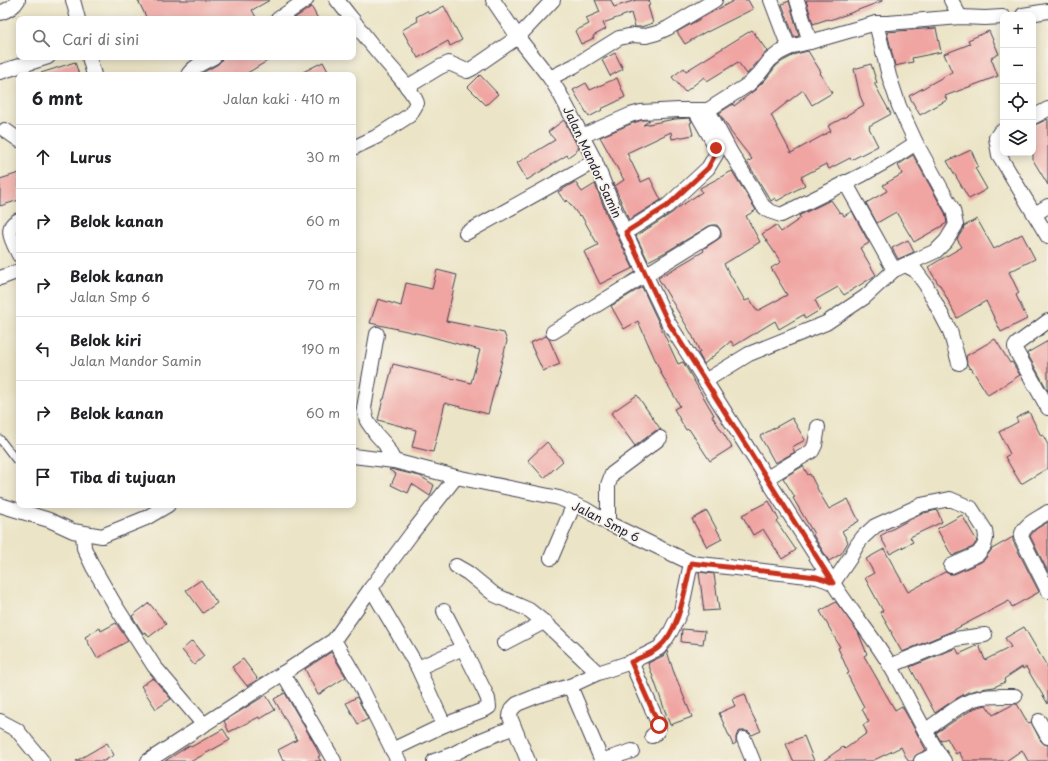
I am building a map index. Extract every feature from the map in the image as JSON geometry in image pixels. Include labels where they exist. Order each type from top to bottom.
[{"type":"street","points":[[0,13],[13,7],[18,0]]},
{"type":"street","points":[[73,0],[77,16]]},
{"type":"street","points":[[282,16],[306,0]]},
{"type":"street","points":[[337,0],[349,16]]},
{"type":"street","name":"Jalan Mandor Samin","points":[[493,0],[550,78],[582,136],[595,161],[615,211],[668,322],[842,598],[859,620],[890,666],[925,731],[941,757]]},
{"type":"street","points":[[407,87],[440,66],[449,63],[467,71],[473,68],[518,36],[553,0]]},
{"type":"street","points":[[550,78],[574,66],[619,38],[634,35],[646,36],[657,33],[674,25],[715,0]]},
{"type":"street","points":[[771,0],[789,48]]},
{"type":"street","points":[[796,0],[810,42]]},
{"type":"street","points":[[951,0],[960,17]]},
{"type":"street","points":[[1036,13],[1048,11]]},
{"type":"street","points":[[582,136],[641,112],[702,110],[731,96],[749,84],[760,74],[770,60],[789,48],[876,23],[960,17],[1000,17]]},
{"type":"street","points":[[705,381],[749,354],[826,323],[865,297],[899,268],[936,251],[946,241],[956,225],[953,210],[916,142],[899,106],[889,76],[876,23]]},
{"type":"street","points":[[356,25],[407,87],[417,103],[410,115],[376,137],[356,147]]},
{"type":"street","points":[[0,72],[38,60]]},
{"type":"street","points":[[90,60],[93,72]]},
{"type":"street","points":[[190,72],[197,66],[208,60]]},
{"type":"street","points":[[1036,115],[1048,109]]},
{"type":"street","points":[[702,110],[730,151],[763,206],[769,211],[781,215],[845,182],[862,175],[894,157],[916,142]]},
{"type":"street","points":[[626,232],[667,206],[708,168],[716,153],[716,148],[702,110]]},
{"type":"street","points":[[5,130],[16,138]]},
{"type":"street","points":[[1000,132],[996,138],[999,155],[1048,237]]},
{"type":"street","points":[[466,233],[595,161]]},
{"type":"street","points":[[845,182],[899,268]]},
{"type":"street","points":[[1035,214],[1048,206]]},
{"type":"street","points":[[16,222],[10,227],[5,237],[16,251]]},
{"type":"street","points":[[553,332],[713,233]]},
{"type":"street","points":[[899,268],[915,270],[926,286],[950,331],[959,363]]},
{"type":"street","points":[[0,278],[16,272]]},
{"type":"street","points":[[1048,321],[1015,347],[1048,408]]},
{"type":"street","points":[[377,334],[364,408],[368,421],[376,434],[385,444],[394,462]]},
{"type":"street","points":[[767,478],[812,451],[815,445],[818,427]]},
{"type":"street","points":[[608,523],[608,485],[612,474],[660,438]]},
{"type":"street","name":"Jalan Smp 6","points":[[356,456],[420,467],[456,477],[559,498],[585,509],[608,523],[691,563],[817,577],[833,583]]},
{"type":"street","points":[[148,761],[334,640],[412,533],[456,477]]},
{"type":"street","points":[[833,583],[857,545],[875,526],[921,505],[950,499],[971,508],[985,530],[986,538],[984,546],[978,554],[951,566]]},
{"type":"street","points":[[551,558],[574,504]]},
{"type":"street","points":[[0,506],[16,508]]},
{"type":"street","points":[[18,508],[35,510],[50,520],[73,531],[102,536],[146,518],[163,508]]},
{"type":"street","points":[[1048,512],[1026,526],[1021,537],[1048,591]]},
{"type":"street","points":[[83,533],[84,548],[115,605],[154,666],[204,725]]},
{"type":"street","points":[[528,761],[510,717],[512,710],[517,704],[570,686],[598,673],[631,662],[659,648],[671,631],[681,611],[691,563]]},
{"type":"street","points":[[456,566],[468,573],[495,595],[529,610],[544,622],[598,673]]},
{"type":"street","points":[[371,588],[418,668],[444,725]]},
{"type":"street","points":[[334,640],[358,681],[396,755],[444,725],[486,709],[489,706],[485,692],[444,611]]},
{"type":"street","points":[[504,643],[544,622]]},
{"type":"street","points":[[890,666],[955,639],[985,635]]},
{"type":"street","points":[[418,668],[464,648]]},
{"type":"street","points":[[631,662],[659,725],[659,729],[652,736]]},
{"type":"street","points":[[283,674],[334,761]]},
{"type":"street","points":[[570,686],[602,761],[632,751]]},
{"type":"street","points":[[925,731],[960,706],[976,698],[993,695],[1015,696]]},
{"type":"street","points":[[0,721],[17,730],[42,761]]},
{"type":"street","points":[[1039,721],[1048,737]]},
{"type":"street","points":[[434,761],[453,754],[514,726]]},
{"type":"street","points":[[744,739],[753,761]]},
{"type":"street","points":[[921,761],[941,757]]},
{"type":"lane","points":[[0,439],[16,460]]},
{"type":"building","points":[[138,0],[270,0],[252,10],[255,16],[146,16]]},
{"type":"building","points":[[595,0],[611,0],[614,7],[636,0],[649,0],[650,5],[648,6],[653,23],[641,27],[635,27],[631,13],[603,23],[606,29],[593,36],[594,38],[581,44],[575,31],[589,24],[586,18],[600,12]]},
{"type":"building","points":[[735,0],[748,0],[753,9],[707,31],[685,44],[677,32]]},
{"type":"building","points":[[806,0],[882,1],[845,15],[813,24]]},
{"type":"building","points":[[789,1],[799,36],[794,37],[782,4]]},
{"type":"building","points":[[444,6],[462,40],[450,46],[448,41],[418,58],[402,30],[418,21],[416,17],[427,11],[429,14]]},
{"type":"building","points":[[311,7],[316,16],[298,16]]},
{"type":"building","points":[[936,28],[941,52],[912,58],[913,62],[895,66],[887,32]]},
{"type":"building","points":[[752,30],[767,51],[747,74],[738,62],[707,81],[704,77],[685,92],[672,77],[684,68],[686,71]]},
{"type":"building","points":[[989,31],[999,54],[991,58],[998,76],[945,96],[947,100],[920,115],[909,96],[952,72],[944,54],[970,44],[968,40]]},
{"type":"building","points":[[808,51],[832,93],[812,105],[803,90],[771,115],[791,153],[831,131],[828,126],[864,105],[860,96],[854,69],[871,64],[877,83],[874,83],[891,114],[869,126],[878,146],[851,160],[850,158],[829,169],[826,164],[801,177],[805,185],[777,201],[775,198],[771,201],[747,162],[752,159],[730,131],[719,113],[733,104],[734,106],[755,90],[781,62],[796,54]]},
{"type":"building","points":[[615,53],[623,69],[610,76],[602,60]]},
{"type":"building","points":[[269,60],[249,72],[204,72],[221,61]]},
{"type":"building","points":[[75,62],[78,72],[44,72]]},
{"type":"building","points":[[323,62],[328,72],[303,72]]},
{"type":"building","points":[[480,75],[498,94],[486,105],[468,87]]},
{"type":"building","points":[[617,78],[625,97],[589,117],[573,90],[586,83],[590,90]]},
{"type":"building","points":[[690,118],[692,122],[690,123],[693,135],[672,139],[671,132],[627,153],[641,182],[650,178],[661,200],[629,220],[613,183],[615,186],[624,180],[600,137],[642,120],[650,120],[643,125],[675,119]]},
{"type":"building","points":[[1048,119],[1048,185],[1033,160],[1033,156],[1036,156],[1037,124]]},
{"type":"building","points":[[564,120],[579,149],[568,157],[567,155],[527,180],[517,163],[555,140],[548,132]]},
{"type":"building","points":[[971,150],[978,166],[975,168],[987,189],[969,199],[947,161]]},
{"type":"building","points":[[913,155],[945,213],[947,223],[914,242],[896,212],[877,223],[866,203],[887,191],[883,185],[902,174],[898,165]]},
{"type":"building","points":[[732,171],[756,210],[746,216],[760,242],[724,264],[745,301],[750,299],[757,311],[787,295],[771,268],[781,262],[762,234],[776,225],[781,232],[801,218],[799,216],[800,215],[831,200],[840,213],[842,212],[844,216],[852,211],[869,243],[860,248],[876,275],[844,295],[838,287],[815,300],[820,310],[805,319],[803,315],[779,329],[775,321],[734,346],[731,341],[704,364],[698,353],[700,352],[692,335],[658,278],[704,251],[703,249],[721,237],[720,229],[717,225],[709,226],[648,261],[636,236],[702,192],[700,188]]},
{"type":"building","points":[[16,174],[16,201],[0,206],[0,179]]},
{"type":"building","points":[[575,182],[582,192],[595,184],[607,215],[633,268],[600,284],[584,252],[598,245],[581,215],[579,216],[567,200],[565,202],[558,192]]},
{"type":"building","points":[[977,219],[994,249],[1022,234],[1035,259],[1009,272],[1019,293],[1016,295],[1027,319],[1001,332],[986,301],[957,318],[940,285],[928,267],[962,247],[957,239],[964,226]]},
{"type":"building","points":[[908,240],[914,252],[898,259],[892,248]]},
{"type":"building","points":[[437,270],[457,275],[446,321],[504,333],[507,341],[488,414],[445,403],[433,452],[412,447],[416,430],[378,420],[393,364],[471,383],[480,350],[425,335],[370,323],[378,299],[401,306],[406,283],[432,289]]},
{"type":"building","points":[[642,287],[678,364],[683,362],[714,415],[712,416],[732,447],[710,461],[689,429],[686,430],[674,409],[680,406],[662,375],[638,321],[624,329],[611,306]]},
{"type":"building","points":[[546,336],[549,339],[560,364],[543,371],[530,343]]},
{"type":"building","points":[[995,339],[1010,363],[1012,362],[1020,375],[988,395],[967,364],[966,356]]},
{"type":"building","points":[[1048,341],[1048,391],[1027,353]]},
{"type":"building","points":[[637,395],[661,430],[655,431],[635,446],[611,413]]},
{"type":"building","points":[[1029,412],[1041,436],[1043,435],[1048,445],[1048,468],[1021,484],[1005,457],[1010,454],[999,432],[1018,422],[1016,418]]},
{"type":"building","points":[[792,418],[805,440],[792,447],[795,452],[775,463],[760,436]]},
{"type":"building","points":[[547,442],[563,461],[544,478],[528,460]]},
{"type":"building","points":[[803,466],[808,475],[810,474],[829,509],[848,499],[859,521],[842,531],[848,542],[841,554],[829,561],[813,535],[814,534],[793,498],[795,497],[783,478]]},
{"type":"building","points":[[389,470],[420,476],[434,485],[430,496],[412,484],[408,493],[391,485],[396,474]]},
{"type":"building","points":[[769,501],[779,520],[777,522],[796,550],[782,559],[763,529],[753,535],[742,515]]},
{"type":"building","points":[[937,510],[942,522],[910,537],[913,542],[890,554],[880,536],[924,513]]},
{"type":"building","points":[[707,511],[722,539],[707,547],[692,519]]},
{"type":"building","points":[[962,515],[977,541],[973,547],[952,556],[937,529]]},
{"type":"building","points":[[1048,522],[1048,572],[1030,536],[1036,529]]},
{"type":"building","points":[[1013,537],[1013,541],[1039,592],[1012,607],[1009,601],[952,631],[902,652],[880,612],[883,611],[865,578],[874,573],[866,559],[884,549],[908,592],[945,572],[954,574],[981,562],[992,549]]},
{"type":"building","points":[[699,572],[714,574],[719,610],[704,611]]},
{"type":"building","points":[[201,580],[217,603],[203,613],[186,590]]},
{"type":"building","points":[[836,602],[858,632],[867,654],[864,656],[895,710],[902,706],[926,750],[915,756],[913,761],[908,761],[901,747],[872,761],[823,761],[843,747],[845,749],[867,733],[863,725],[869,722],[862,709],[864,707],[847,674],[849,673],[838,648],[840,647],[820,611]]},
{"type":"building","points":[[149,603],[166,624],[149,637],[145,632],[143,633],[132,616]]},
{"type":"building","points":[[116,623],[128,641],[97,658],[85,637],[100,628],[101,631]]},
{"type":"building","points":[[1024,627],[1048,668],[1048,704],[1026,667],[1023,669],[1022,667],[1004,679],[1005,682],[994,687],[968,692],[935,713],[910,667],[956,648],[959,654],[979,645],[985,660],[1011,647],[1005,638]]},
{"type":"building","points":[[682,629],[705,631],[703,644],[681,642]]},
{"type":"building","points":[[192,641],[204,656],[194,665],[182,650]]},
{"type":"building","points":[[667,651],[692,717],[670,725],[648,663],[663,656]]},
{"type":"building","points":[[331,652],[346,677],[318,695],[305,669]]},
{"type":"building","points":[[243,659],[257,678],[257,680],[247,686],[232,667]]},
{"type":"building","points":[[153,678],[171,699],[156,709],[141,686]]},
{"type":"building","points":[[285,693],[315,745],[320,756],[318,757],[321,761],[283,761],[278,750],[297,740],[274,699]]},
{"type":"building","points":[[745,694],[752,714],[761,731],[752,735],[746,731],[740,731],[736,737],[736,743],[733,745],[719,713],[735,706],[732,699]]},
{"type":"building","points":[[266,695],[275,710],[260,719],[259,717],[229,732],[224,721]]},
{"type":"building","points":[[357,697],[368,719],[358,724],[346,703]]},
{"type":"building","points":[[1014,704],[1017,704],[1028,723],[1031,722],[1041,741],[1048,745],[1048,761],[1028,761],[1022,750],[1006,761],[964,761],[959,752],[956,754],[947,738],[941,741],[936,733],[975,708],[986,705],[993,715]]},
{"type":"building","points":[[223,729],[230,740],[192,761],[165,761],[190,745],[191,747]]},
{"type":"building","points":[[804,736],[814,761],[793,761],[786,744]]},
{"type":"building","points":[[107,743],[114,755],[104,761],[76,761]]},
{"type":"route","points":[[659,725],[631,662],[659,648],[671,631],[681,611],[691,563],[817,577],[833,583],[668,322],[626,232],[667,206],[708,168],[716,153],[716,148]]}]
